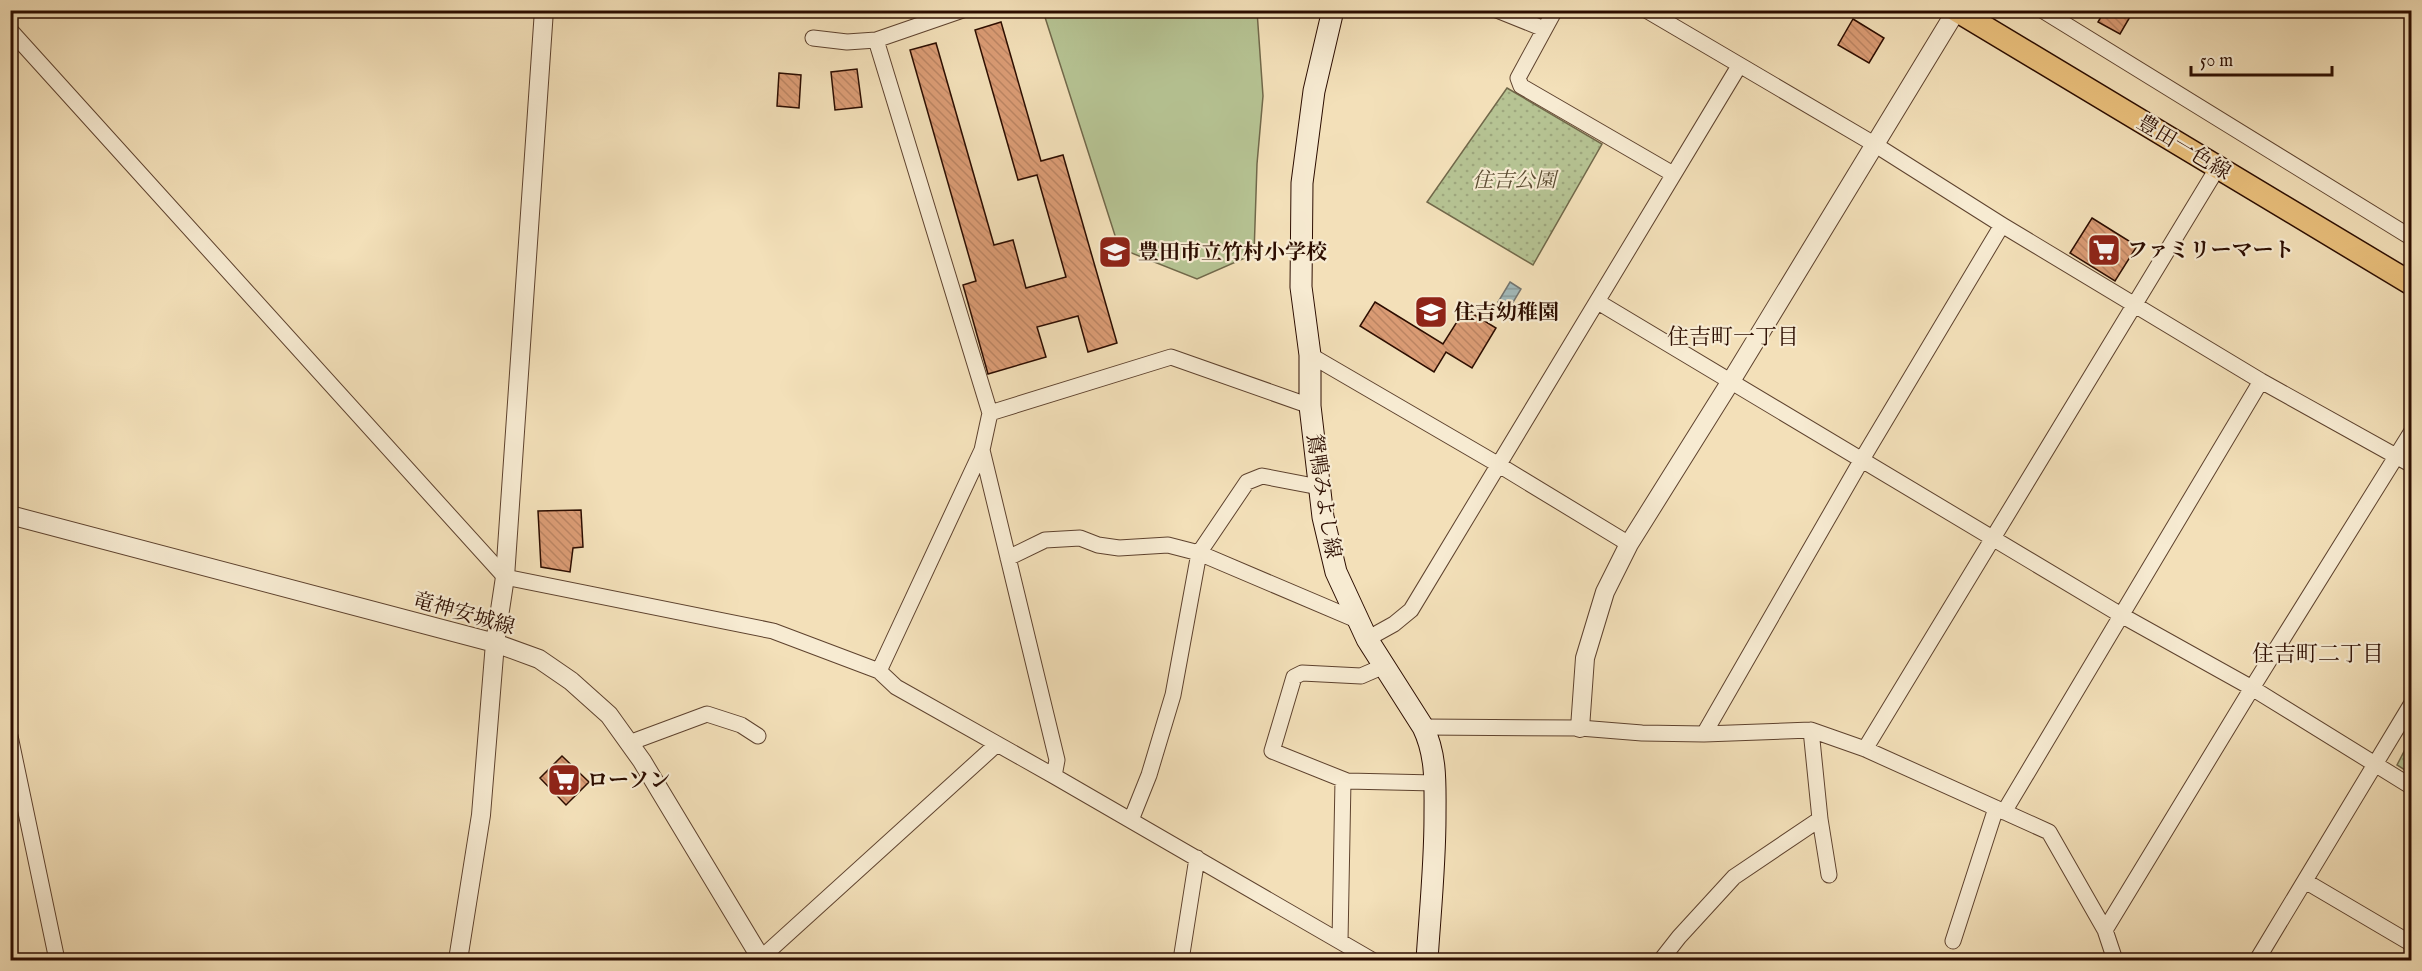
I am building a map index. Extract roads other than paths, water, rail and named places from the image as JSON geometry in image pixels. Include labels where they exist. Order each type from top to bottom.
[{"type":"main road","name":"鴛鴨みよし線","points":[[1333,10],[1314,91],[1302,183],[1301,287],[1310,355],[1310,406],[1323,517],[1336,572],[1363,630],[1423,726],[1430,742],[1435,769],[1435,855],[1427,960]]},
{"type":"main road","name":"豊田一色線","points":[[1956,11],[2412,284]]},
{"type":"street","points":[[458,960],[481,815],[495,643],[505,577],[544,10]]},
{"type":"street","points":[[813,38],[847,42],[876,40],[963,10]]},
{"type":"street","points":[[1497,10],[1544,29]]},
{"type":"street","points":[[1555,10],[1518,78],[1521,86],[1673,174]]},
{"type":"street","points":[[1646,10],[1874,144],[2002,225],[2261,381],[2412,465]]},
{"type":"street","points":[[2042,10],[2412,238]]},
{"type":"street","points":[[1580,728],[1585,658],[1605,592],[1629,544],[1956,11]]},
{"type":"street","points":[[10,30],[505,577],[773,631],[879,671],[896,687],[1372,960]]},
{"type":"street","points":[[876,40],[990,413],[982,450],[879,671]]},
{"type":"street","points":[[1008,558],[1045,540],[1080,538],[1098,545],[1119,548],[1168,545],[1199,553],[1363,630],[1394,624],[1412,610],[1739,66]]},
{"type":"street","points":[[1865,749],[2218,167]]},
{"type":"street","points":[[1704,734],[1861,461],[2002,225]]},
{"type":"street","points":[[1598,302],[2121,615],[2252,688],[2412,788]]},
{"type":"street","points":[[1310,355],[1629,544]]},
{"type":"street","points":[[990,413],[1171,357],[1310,406]]},
{"type":"street","points":[[1953,941],[2000,810],[2121,615],[2261,381]]},
{"type":"street","points":[[2105,930],[2412,431]]},
{"type":"street","points":[[982,450],[1057,760],[1054,776]]},
{"type":"street","points":[[1131,820],[1149,775],[1173,695],[1199,553],[1247,482],[1262,476],[1320,487]]},
{"type":"street","name":"竜神安城線","points":[[10,515],[495,643],[539,659],[571,681],[609,715],[694,847],[761,960]]},
{"type":"street","points":[[1384,666],[1361,676],[1302,673],[1294,677],[1272,751],[1343,780],[1435,783]]},
{"type":"street","points":[[2257,960],[2412,704]]},
{"type":"street","points":[[629,743],[706,714],[741,725],[758,736]]},
{"type":"street","points":[[1423,726],[1580,728],[1642,733],[1704,734],[1811,730],[1865,749],[2049,832],[2105,930],[2115,960]]},
{"type":"street","points":[[1811,730],[1820,819],[1829,875]]},
{"type":"street","points":[[10,736],[57,960]]},
{"type":"street","points":[[761,960],[997,744]]},
{"type":"street","points":[[1340,941],[1343,780]]},
{"type":"street","points":[[1661,960],[1734,877],[1820,819]]},
{"type":"street","points":[[1181,960],[1197,858]]},
{"type":"street","points":[[2305,881],[2412,944]]},
{"type":"water","points":[[1510,282],[1521,289],[1509,309],[1498,302]]},
{"type":"place","name":"ファミリーマート","points":[[2104,250]]},
{"type":"place","name":"豊田市立竹村小学校","points":[[1115,252]]},
{"type":"place","name":"住吉幼稚園","points":[[1431,312]]},
{"type":"place","name":"ローソン","points":[[564,780]]},
{"type":"district","name":"住吉町一丁目","points":[[1733,336]]},
{"type":"district","name":"住吉町二丁目","points":[[2318,653]]},
{"type":"park label","name":"住吉公園","points":[[1514,180]]}]
